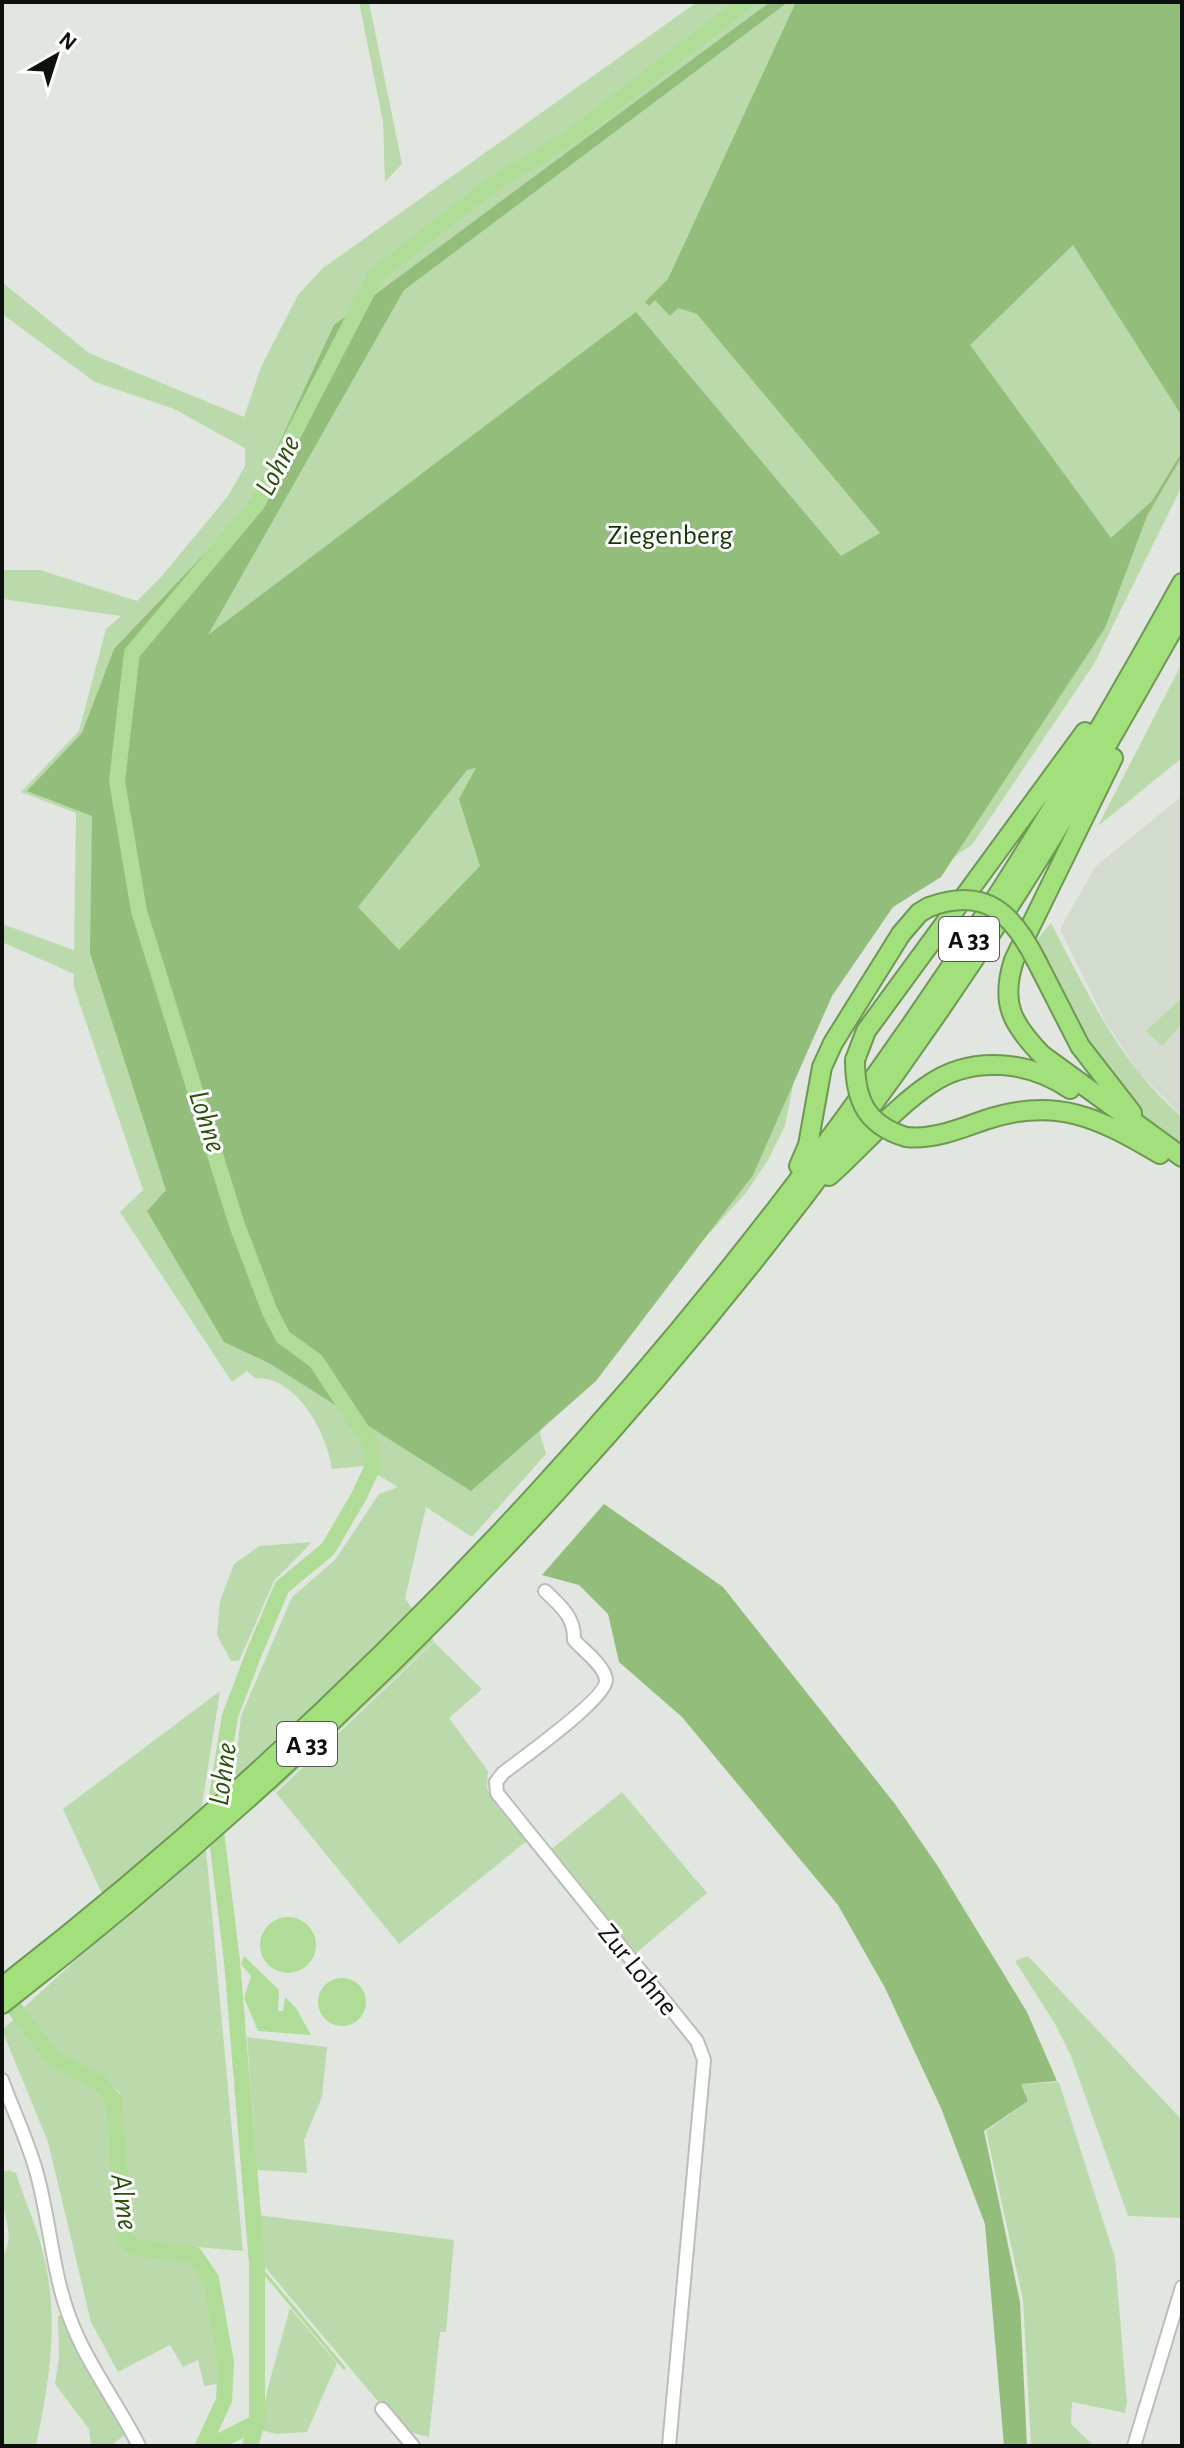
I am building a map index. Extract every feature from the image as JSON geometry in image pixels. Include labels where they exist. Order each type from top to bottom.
[{"type":"highway","name":"A 33","points":[[791,1201],[982,919],[1137,664],[1182,583]]},
{"type":"highway","name":"A 33","points":[[2,2004],[188,1852],[345,1708],[473,1581],[582,1453],[712,1288],[861,1121],[993,930],[1131,704],[1182,613]]},
{"type":"highway","points":[[1137,664],[1122,676],[1077,743],[866,1031],[855,1060],[855,1084],[870,1116],[892,1133],[906,1137],[937,1136],[1011,1111],[1055,1108],[1100,1120],[1182,1157]]},
{"type":"highway","points":[[1131,704],[1122,738],[1014,960],[1007,996],[1015,1022],[1042,1055],[1158,1146]]},
{"type":"highway","points":[[791,1201],[808,1145],[822,1067],[833,1043],[901,934],[919,913],[957,899],[985,903],[1014,923],[1080,1046],[1158,1146],[1182,1170]]},
{"type":"highway","points":[[791,1201],[930,1084],[951,1072],[972,1067],[993,1064],[1038,1071],[1158,1146]]},
{"type":"highway","name":"A 33","points":[[2,1987],[190,1832],[348,1686],[582,1453]]},
{"type":"street","name":"Zur Lohne","points":[[545,1591],[568,1614],[574,1626],[574,1640],[606,1679],[604,1689],[503,1773],[496,1782],[497,1793],[697,2041],[704,2060],[669,2446]]},
{"type":"street","points":[[2,2080],[38,2177],[72,2324],[89,2361],[123,2414],[139,2446]]},
{"type":"street","points":[[1134,2446],[1182,2287]]},
{"type":"street","points":[[382,2409],[413,2446]]},
{"type":"shaded area","points":[[1182,796],[1182,1116],[1140,1074],[1106,1023],[1060,929],[1095,867]]},
{"type":"shaded area","points":[[288,1917],[308,1925],[316,1945],[308,1965],[288,1973],[268,1965],[260,1945],[268,1925]]},
{"type":"shaded area","points":[[244,1956],[279,1990],[278,2011],[283,2011],[285,1997],[296,2008],[311,2035],[258,2031],[244,1998],[251,1976],[241,1964]]},
{"type":"shaded area","points":[[342,1978],[359,1985],[366,2002],[359,2019],[342,2026],[325,2019],[318,2002],[325,1985]]},
{"type":"green space","points":[[359,2],[369,2],[402,164],[385,182],[383,122]]},
{"type":"green space","name":"Ziegenberg","points":[[697,2],[1182,2],[1182,486],[1094,664],[972,845],[882,903],[799,1055],[785,1126],[768,1160],[745,1194],[545,1413],[540,1434],[546,1454],[472,1537],[426,1507],[405,1598],[434,1641],[274,1792],[234,1774],[241,1716],[292,1597],[335,1560],[379,1494],[398,1487],[363,1466],[332,1469],[317,1424],[297,1396],[284,1386],[255,1378],[247,1371],[232,1382],[120,1212],[143,1190],[74,987],[74,974],[2,942],[2,924],[74,950],[76,813],[21,792],[79,731],[106,629],[121,616],[2,599],[2,570],[40,570],[137,601],[161,577],[228,496],[245,466],[245,448],[174,409],[95,382],[2,314],[2,282],[89,353],[244,417],[261,367],[298,295],[323,268]]},
{"type":"green space","name":"Ziegenberg","points":[[770,2],[788,2],[404,290],[208,635],[636,312],[841,556],[880,533],[697,314],[678,308],[670,316],[655,300],[649,306],[645,302],[668,279],[796,2],[1182,2],[1182,416],[1073,245],[970,345],[1111,538],[1152,501],[1182,452],[1147,516],[1105,628],[941,877],[893,907],[832,996],[753,1175],[596,1381],[471,1491],[269,1363],[224,1342],[147,1211],[166,1190],[90,953],[92,816],[27,791],[82,733],[114,649],[250,506],[334,325]],"holes":[[[476,768],[459,799],[480,866],[399,950],[358,907],[467,770]]]},
{"type":"green space","points":[[1182,663],[1182,758],[1098,826]]},
{"type":"green space","points":[[1051,923],[1092,1001],[1123,1051],[1160,1097],[1182,1117],[1182,1151],[1140,1113],[1088,1046],[1035,942]]},
{"type":"green space","points":[[1182,998],[1182,1023],[1162,1046],[1146,1031]]},
{"type":"green space","points":[[604,1504],[723,1587],[895,1804],[937,1865],[1027,2012],[1057,2081],[1021,2084],[1028,2101],[984,2131],[1020,2302],[1027,2446],[1004,2446],[985,2224],[941,2108],[885,1988],[838,1905],[682,1717],[619,1662],[608,1614],[579,1585],[542,1575]]},
{"type":"green space","points":[[312,1542],[274,1581],[239,1661],[231,1661],[217,1635],[220,1601],[234,1564],[259,1546]]},
{"type":"green space","points":[[434,1642],[482,1689],[449,1718],[488,1771],[487,1789],[528,1840],[399,1944],[276,1793]]},
{"type":"green space","points":[[220,1691],[202,1806],[243,2251],[138,2242],[132,2236],[120,2093],[104,2078],[57,2053],[22,2009],[116,1924],[63,1809]]},
{"type":"green space","points":[[622,1792],[707,1893],[635,1954],[549,1851]]},
{"type":"green space","points":[[1028,1956],[1182,2120],[1182,2218],[1128,2216],[1071,2056],[1055,2024],[1015,1961]]},
{"type":"green space","points":[[14,2019],[50,2063],[97,2088],[111,2102],[122,2240],[131,2251],[191,2260],[207,2282],[220,2365],[217,2384],[204,2386],[198,2360],[183,2367],[170,2345],[118,2372],[91,2322],[48,2142],[2,2030]]},
{"type":"green space","points":[[247,2037],[327,2047],[322,2097],[304,2140],[307,2173],[257,2170]]},
{"type":"green space","points":[[1059,2082],[1115,2258],[1127,2403],[1125,2413],[1072,2402],[1071,2424],[1094,2446],[1031,2446],[1023,2300],[986,2131],[1028,2101],[1021,2084]]},
{"type":"green space","points":[[9,2170],[16,2173],[36,2228],[49,2285],[51,2354],[36,2446],[2,2446],[2,2257],[9,2238],[1,2189],[2,2172]]},
{"type":"green space","points":[[257,2215],[454,2240],[446,2332],[440,2332],[429,2437],[402,2430],[259,2260]]},
{"type":"green space","points":[[290,2308],[337,2363],[307,2432],[276,2434],[261,2430],[267,2391]]},
{"type":"green space","points":[[58,2316],[62,2316],[70,2338],[125,2435],[110,2446],[91,2446],[89,2429],[55,2384],[59,2357]]},
{"type":"waterway","name":"Lohne","points":[[250,2446],[257,2422],[257,2264],[232,1961],[214,1815],[230,1716],[282,1587],[328,1549],[373,1466],[372,1446],[316,1361],[283,1337],[270,1312],[237,1225],[139,911],[117,781],[132,653],[257,504],[376,275],[489,187],[572,136],[746,2]]},
{"type":"waterway","name":"Alme","points":[[2,1992],[53,2058],[100,2083],[114,2100],[125,2239],[134,2247],[195,2255],[211,2279],[226,2363],[224,2400],[203,2446]]},
{"type":"waterway","points":[[257,2264],[344,2368]]},
{"type":"waterway","name":"Lohne","points":[[210,2446],[257,2422]]}]
